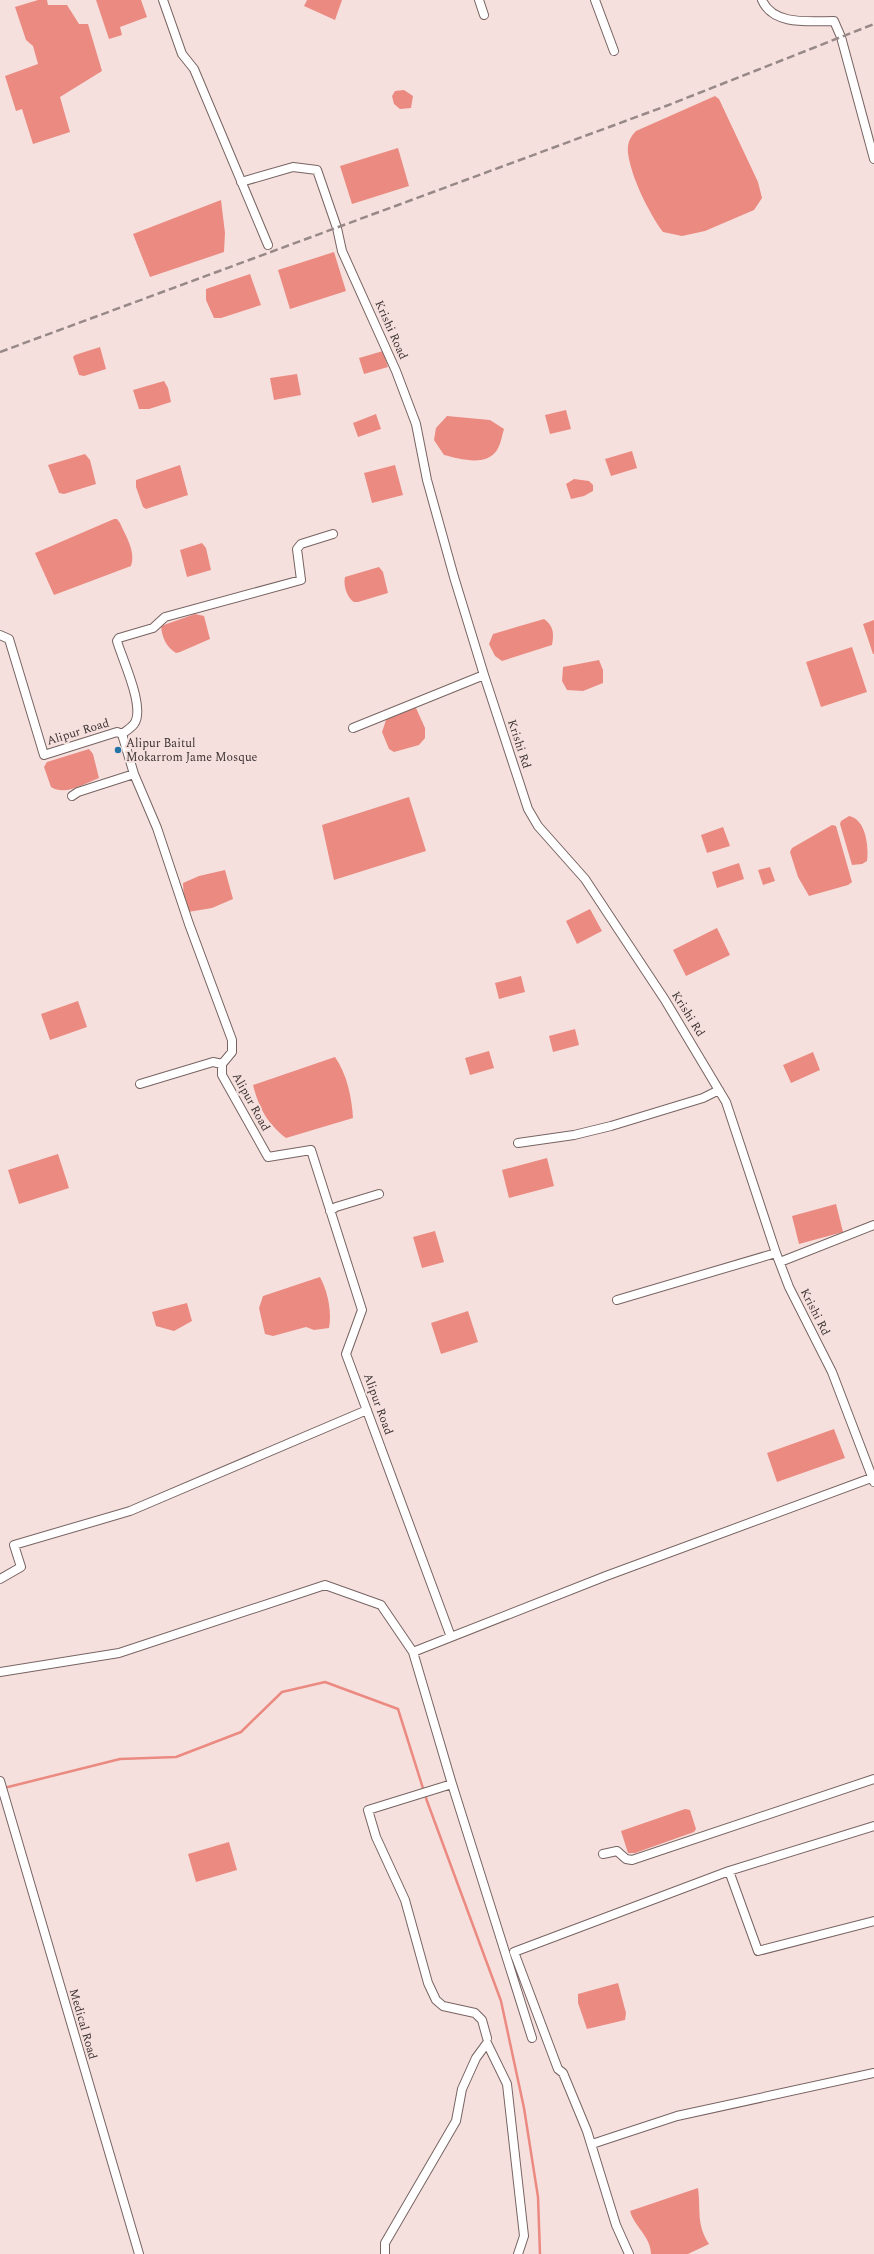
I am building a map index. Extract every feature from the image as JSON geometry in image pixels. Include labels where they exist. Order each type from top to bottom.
[{"type":"street","points":[[163,0],[182,54],[194,69],[268,245]]},
{"type":"street","points":[[478,0],[484,15]]},
{"type":"street","points":[[595,0],[614,51]]},
{"type":"street","points":[[762,0],[766,9],[775,16],[801,22],[834,21],[841,37],[874,159]]},
{"type":"street","name":"Krishi Road","points":[[242,182],[294,167],[317,170],[337,228],[342,251],[396,371],[416,424],[427,480],[454,577]]},
{"type":"street","points":[[122,734],[134,724],[138,713],[137,702],[117,641],[119,638],[153,628],[165,618],[300,580],[297,549],[301,544],[333,534]]},
{"type":"street","name":"Krishi Rd","points":[[454,577],[528,809],[538,826],[585,879],[665,1000],[726,1102],[776,1253],[789,1287],[832,1372],[874,1479]]},
{"type":"street","name":"Alipur Road","points":[[0,635],[9,638],[44,755],[117,732],[122,734],[134,774],[157,828],[189,924],[232,1040],[232,1052],[222,1064],[222,1075],[268,1157],[311,1150],[362,1310],[346,1354],[451,1637]]},
{"type":"street","points":[[353,728],[484,675]]},
{"type":"street","points":[[72,796],[78,792],[134,774]]},
{"type":"street","points":[[140,1084],[213,1062],[222,1064]]},
{"type":"street","points":[[518,1143],[574,1135],[611,1126],[703,1098],[719,1090]]},
{"type":"street","points":[[330,1211],[336,1207],[379,1194]]},
{"type":"street","points":[[780,1262],[874,1225]]},
{"type":"street","points":[[617,1300],[776,1253]]},
{"type":"street","points":[[0,1578],[21,1568],[14,1545],[130,1511],[367,1410]]},
{"type":"street","points":[[413,1652],[606,1576],[874,1479]]},
{"type":"street","points":[[0,1672],[119,1653],[325,1585],[382,1605],[413,1652],[452,1784],[532,2038]]},
{"type":"street","points":[[603,1854],[617,1851],[626,1859],[632,1860],[874,1779]]},
{"type":"street","name":"Medical Road","points":[[0,1781],[140,2254]]},
{"type":"street","points":[[452,1784],[412,1795],[368,1810],[376,1837],[405,1900],[428,1983],[436,2000],[443,2006],[475,2013],[482,2020],[487,2038]]},
{"type":"street","points":[[629,2254],[616,2225],[592,2144],[563,2073],[558,2069],[514,1952],[729,1871],[874,1826]]},
{"type":"street","points":[[729,1871],[758,1951],[874,1921]]},
{"type":"street","points":[[385,2254],[385,2243],[456,2121],[462,2089],[476,2058],[487,2043],[507,2084],[524,2236],[518,2254]]},
{"type":"street","points":[[592,2144],[677,2116],[874,2073]]},
{"type":"shaded area","points":[[38,0],[47,0],[48,5],[67,5],[79,24],[88,24],[102,71],[60,97],[70,132],[33,144],[22,109],[16,111],[5,76],[38,64],[33,46],[26,40],[15,7]]},
{"type":"shaded area","points":[[96,0],[141,0],[147,17],[120,27],[122,35],[109,39]]},
{"type":"shaded area","points":[[307,0],[342,0],[335,20],[304,6]]},
{"type":"shaded area","points":[[404,90],[413,96],[411,108],[400,109],[394,104],[392,96],[395,91]]},
{"type":"shaded area","points":[[715,96],[719,99],[758,182],[762,198],[754,210],[705,231],[682,236],[663,232],[652,215],[637,184],[628,153],[629,141],[636,131]]},
{"type":"shaded area","points":[[398,148],[409,186],[352,204],[340,166]]},
{"type":"shaded area","points":[[221,200],[225,233],[224,252],[150,277],[133,234]]},
{"type":"shaded area","points":[[334,252],[346,291],[290,309],[278,270]]},
{"type":"shaded area","points":[[250,274],[261,305],[221,318],[214,318],[206,300],[206,289]]},
{"type":"shaded area","points":[[100,347],[106,369],[84,376],[79,375],[73,357]]},
{"type":"shaded area","points":[[383,351],[388,367],[364,374],[359,358]]},
{"type":"shaded area","points":[[297,374],[301,395],[274,400],[270,378]]},
{"type":"shaded area","points":[[164,381],[168,388],[171,402],[149,409],[139,409],[133,390]]},
{"type":"shaded area","points":[[566,410],[571,429],[550,434],[545,415]]},
{"type":"shaded area","points":[[376,414],[381,429],[358,437],[353,423]]},
{"type":"shaded area","points":[[447,416],[490,420],[504,429],[497,450],[486,459],[480,460],[465,460],[444,455],[434,440],[436,428]]},
{"type":"shaded area","points":[[632,451],[637,468],[611,476],[605,459]]},
{"type":"shaded area","points":[[85,454],[90,460],[96,484],[64,494],[59,493],[48,465]]},
{"type":"shaded area","points":[[180,465],[188,495],[146,509],[143,507],[136,487],[136,480]]},
{"type":"shaded area","points":[[395,465],[403,495],[372,503],[364,473]]},
{"type":"shaded area","points":[[574,479],[589,481],[593,485],[593,491],[584,496],[571,499],[566,484]]},
{"type":"shaded area","points":[[117,519],[120,523],[130,544],[132,555],[131,566],[54,595],[35,553]]},
{"type":"shaded area","points":[[202,543],[206,548],[211,570],[187,577],[180,550]]},
{"type":"shaded area","points":[[379,567],[383,572],[388,593],[358,602],[354,602],[349,598],[346,591],[345,577]]},
{"type":"shaded area","points":[[195,614],[204,616],[210,639],[176,653],[165,641],[161,626]]},
{"type":"shaded area","points":[[544,619],[550,624],[552,630],[552,645],[502,661],[495,656],[489,644],[493,634]]},
{"type":"shaded area","points":[[874,620],[874,654],[873,654],[863,624]]},
{"type":"shaded area","points":[[852,647],[867,692],[821,707],[806,662]]},
{"type":"shaded area","points":[[599,660],[603,670],[603,683],[583,691],[567,690],[562,681],[563,667]]},
{"type":"shaded area","points":[[416,708],[425,728],[425,738],[419,745],[394,752],[389,749],[382,732],[387,717]]},
{"type":"shaded area","points":[[89,749],[93,754],[99,778],[68,790],[51,787],[44,767],[47,762]]},
{"type":"shaded area","points":[[409,797],[426,851],[334,880],[322,825]]},
{"type":"shaded area","points":[[849,816],[855,818],[859,822],[863,828],[867,841],[867,861],[862,864],[852,865],[840,824],[841,821]]},
{"type":"shaded area","points":[[832,825],[836,826],[852,882],[848,885],[809,896],[798,877],[790,852],[792,848]]},
{"type":"shaded area","points":[[723,827],[730,846],[707,853],[701,835]]},
{"type":"shaded area","points":[[739,863],[744,879],[717,888],[712,872]]},
{"type":"shaded area","points":[[770,867],[775,881],[763,885],[758,870]]},
{"type":"shaded area","points":[[225,870],[233,899],[212,908],[188,912],[184,901],[183,883],[199,876]]},
{"type":"shaded area","points":[[590,909],[602,931],[577,944],[566,921]]},
{"type":"shaded area","points":[[717,928],[730,955],[686,976],[673,950]]},
{"type":"shaded area","points":[[521,976],[525,992],[499,999],[495,983]]},
{"type":"shaded area","points":[[78,1001],[87,1027],[50,1040],[41,1014]]},
{"type":"shaded area","points":[[575,1029],[579,1045],[553,1052],[549,1036]]},
{"type":"shaded area","points":[[489,1051],[494,1068],[470,1075],[465,1058]]},
{"type":"shaded area","points":[[813,1052],[820,1070],[791,1083],[783,1065]]},
{"type":"shaded area","points":[[335,1057],[346,1078],[353,1118],[286,1138],[269,1121],[261,1108],[253,1085]]},
{"type":"shaded area","points":[[58,1154],[69,1188],[19,1204],[8,1170]]},
{"type":"shaded area","points":[[547,1158],[554,1186],[509,1198],[502,1170]]},
{"type":"shaded area","points":[[836,1204],[843,1232],[799,1244],[792,1216]]},
{"type":"shaded area","points":[[435,1231],[444,1262],[422,1268],[413,1237]]},
{"type":"shaded area","points":[[320,1277],[329,1302],[329,1328],[314,1330],[306,1327],[273,1336],[265,1334],[259,1308],[263,1296]]},
{"type":"shaded area","points":[[187,1303],[192,1321],[174,1331],[156,1326],[152,1312]]},
{"type":"shaded area","points":[[468,1311],[478,1342],[441,1354],[431,1323]]},
{"type":"shaded area","points":[[834,1429],[845,1458],[777,1482],[767,1453]]},
{"type":"shaded area","points":[[685,1809],[690,1810],[696,1829],[694,1832],[635,1853],[628,1853],[621,1831]]},
{"type":"shaded area","points":[[229,1842],[237,1870],[196,1882],[188,1854]]},
{"type":"shaded area","points":[[618,1983],[626,2013],[625,2020],[587,2029],[578,2003],[578,1994]]},
{"type":"shaded area","points":[[698,2188],[702,2230],[709,2244],[688,2254],[651,2254],[648,2242],[630,2211]]},
{"type":"waterway","points":[[4,1788],[120,1759],[176,1757],[241,1732],[282,1692],[325,1682],[398,1709],[427,1801],[501,2001],[524,2108],[538,2197],[540,2254]]},
{"type":"railway","points":[[0,352],[666,106],[874,24]]},
{"type":"place","name":"Alipur Baitul Mokarrom Jame Mosque","points":[[118,750]]}]
